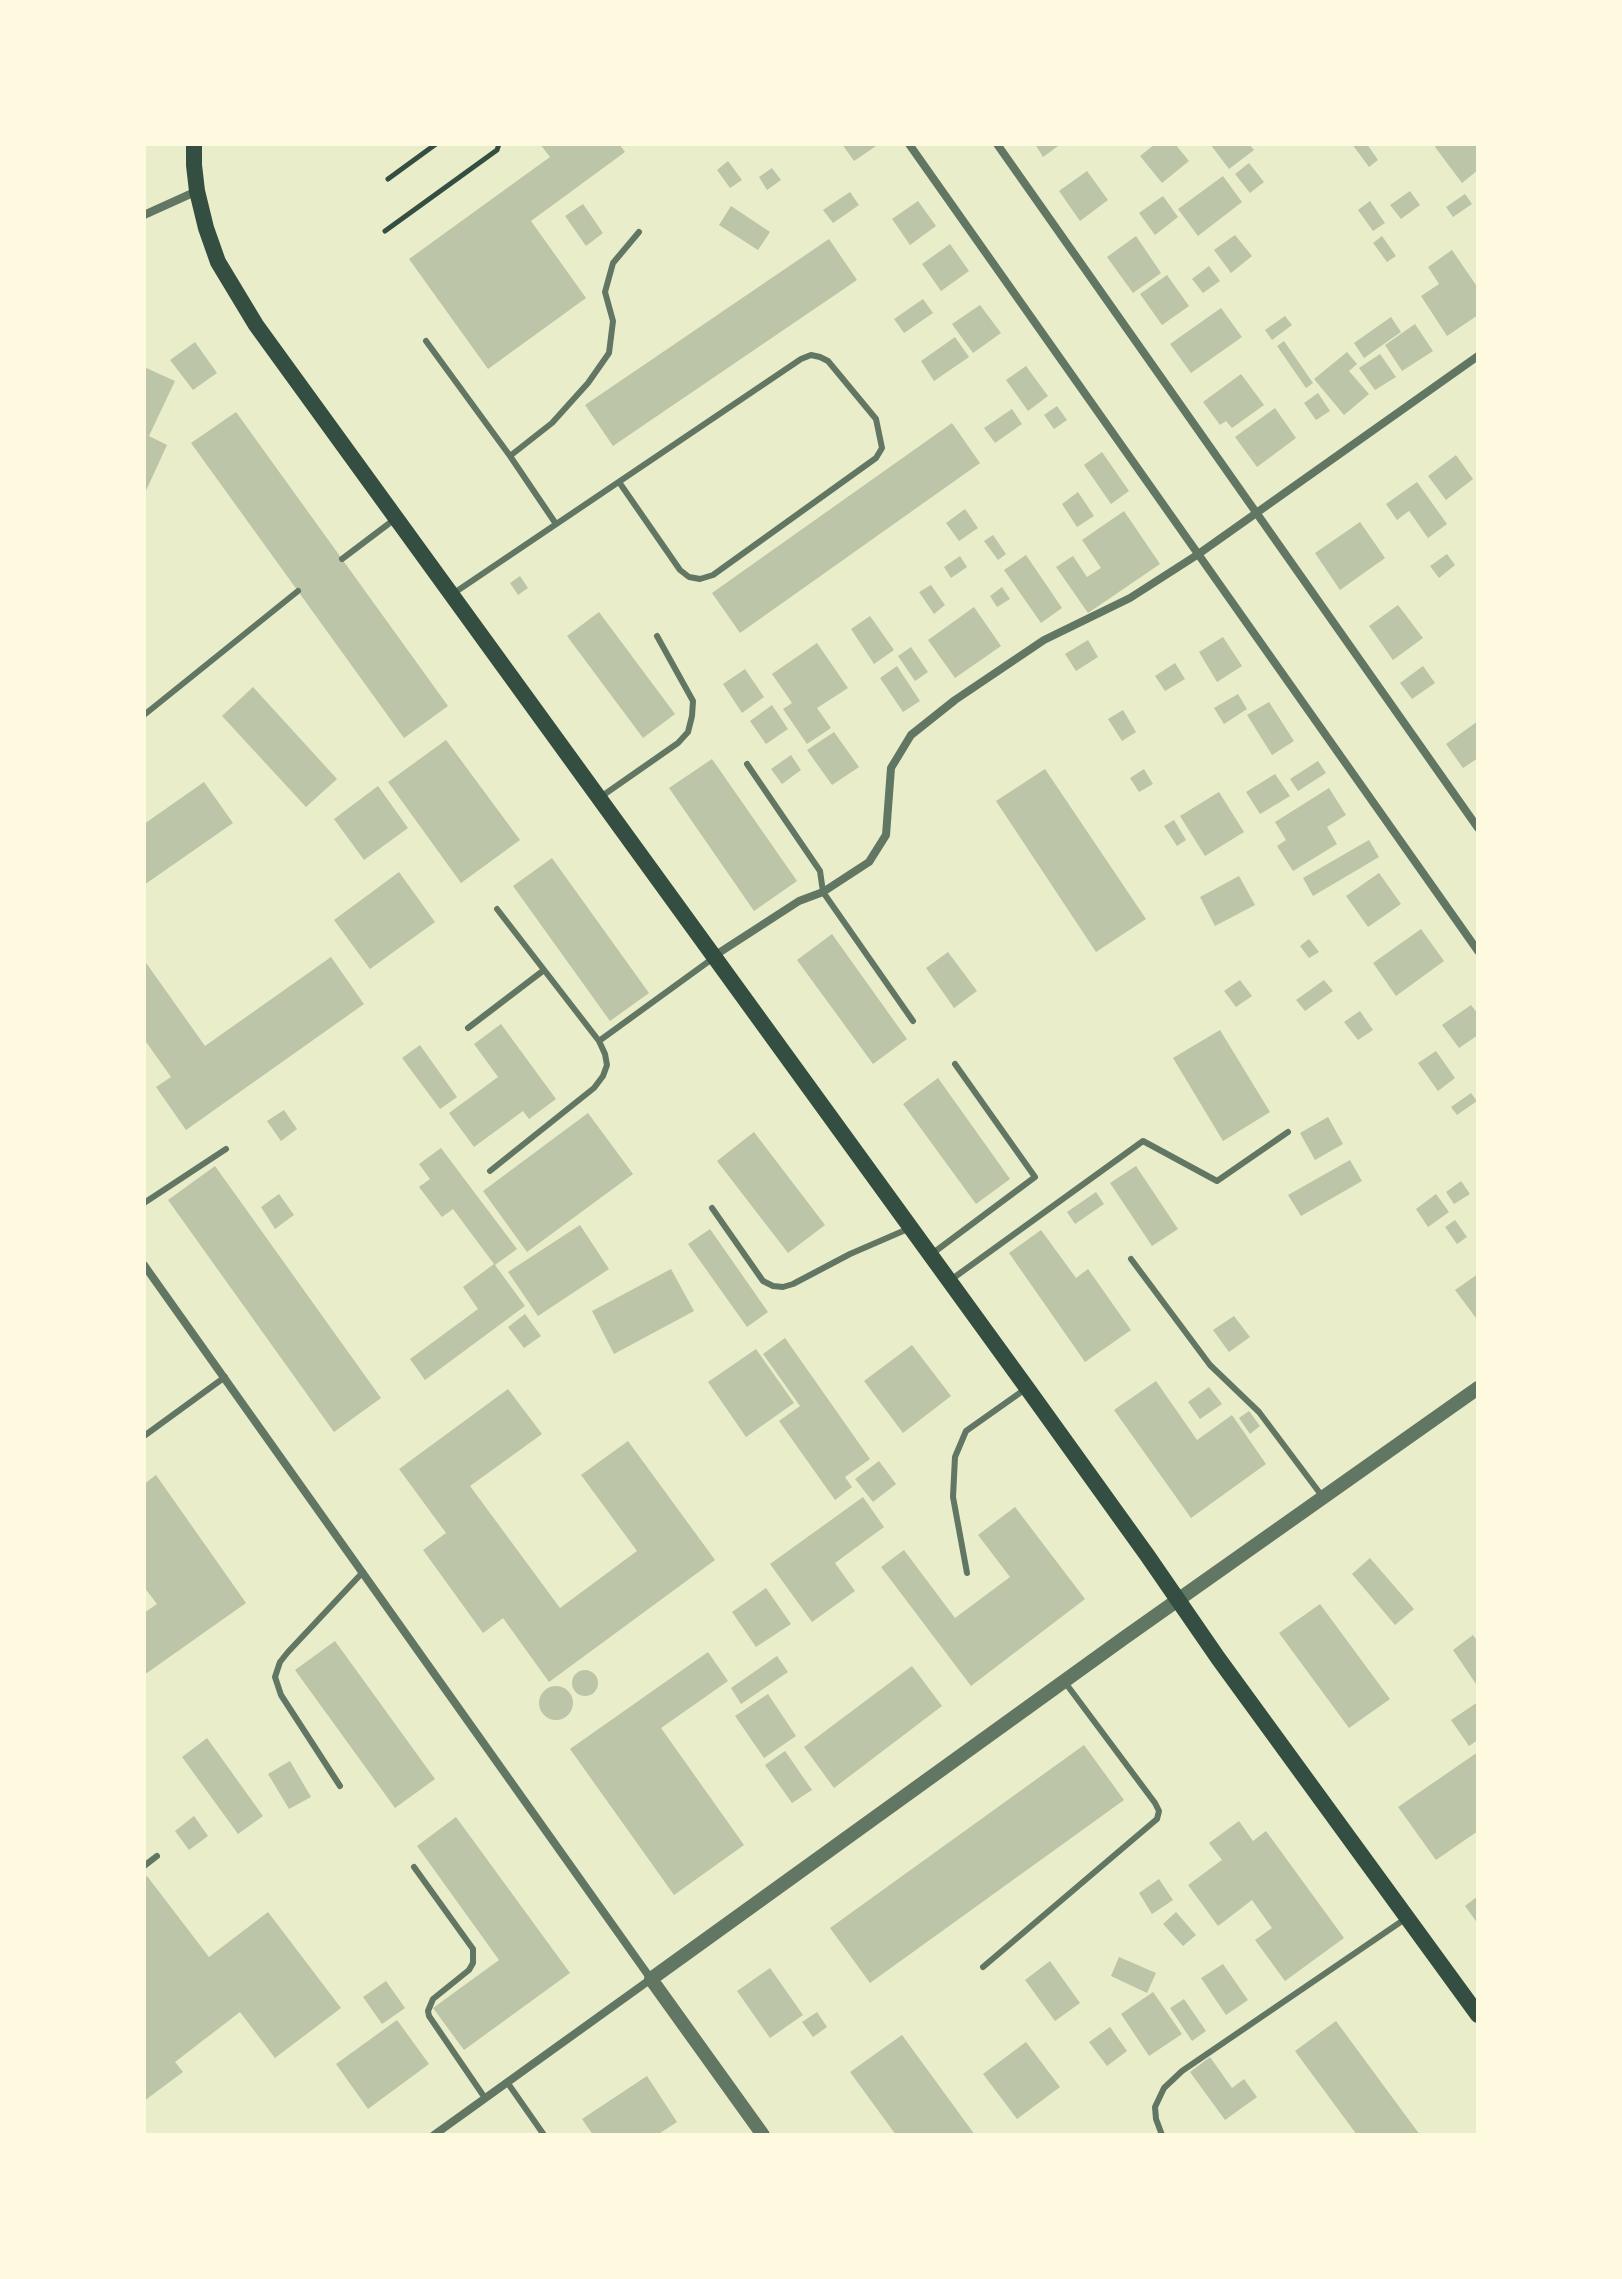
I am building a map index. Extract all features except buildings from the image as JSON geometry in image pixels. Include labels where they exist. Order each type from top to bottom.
[{"type":"main road","points":[[194,144],[197,191],[214,251],[234,290],[264,336],[1478,2015]]},
{"type":"street","points":[[909,144],[1478,951]]},
{"type":"street","points":[[997,144],[1478,828]]},
{"type":"street","points":[[144,215],[197,191]]},
{"type":"street","points":[[714,956],[799,901],[823,892],[869,862],[886,835],[891,768],[911,735],[955,700],[1044,640],[1130,598],[1197,555],[1478,356]]},
{"type":"street","points":[[144,1265],[763,2135]]},
{"type":"street","points":[[434,2135],[1064,1681],[1478,1388]]},
{"type":"lane","points":[[510,456],[552,423],[588,383],[609,353],[613,321],[605,292],[613,263],[639,232]]},
{"type":"lane","points":[[426,341],[556,524]]},
{"type":"lane","points":[[451,595],[801,359],[811,355],[828,361],[876,419],[882,448],[876,458],[864,467],[713,575],[700,579],[689,577],[680,570],[619,482]]},
{"type":"lane","points":[[342,559],[395,519]]},
{"type":"lane","points":[[144,715],[298,591]]},
{"type":"lane","points":[[599,798],[678,743],[688,732],[693,701],[657,636]]},
{"type":"lane","points":[[747,764],[820,871],[823,892],[913,1021]]},
{"type":"lane","points":[[490,1171],[594,1088],[607,1065],[599,1041],[497,909]]},
{"type":"lane","points":[[599,1041],[714,956]]},
{"type":"lane","points":[[468,1028],[544,970]]},
{"type":"lane","points":[[930,1256],[1035,1177],[955,1064]]},
{"type":"lane","points":[[949,1281],[1143,1141],[1217,1181],[1288,1132]]},
{"type":"lane","points":[[144,1203],[226,1149]]},
{"type":"lane","points":[[712,1208],[763,1281],[773,1286],[793,1284],[850,1254],[910,1228]]},
{"type":"lane","points":[[1131,1259],[1210,1365],[1259,1412],[1324,1499]]},
{"type":"lane","points":[[144,1436],[225,1377]]},
{"type":"lane","points":[[967,1573],[953,1497],[955,1457],[966,1431],[1027,1388]]},
{"type":"lane","points":[[340,1786],[281,1695],[275,1677],[280,1662],[288,1652],[363,1572]]},
{"type":"lane","points":[[983,1967],[1157,1819],[1159,1811],[1155,1803],[1064,1681]]},
{"type":"lane","points":[[144,1866],[157,1856]]},
{"type":"lane","points":[[414,1867],[473,1949],[473,1963],[469,1970],[433,1999],[428,2011],[485,2098]]},
{"type":"lane","points":[[1162,2135],[1155,2107],[1164,2088],[1182,2071],[1408,1917]]},
{"type":"lane","points":[[507,2082],[544,2135]]},
{"type":"path","points":[[388,179],[436,144]]},
{"type":"path","points":[[385,231],[497,150],[499,144]]}]
